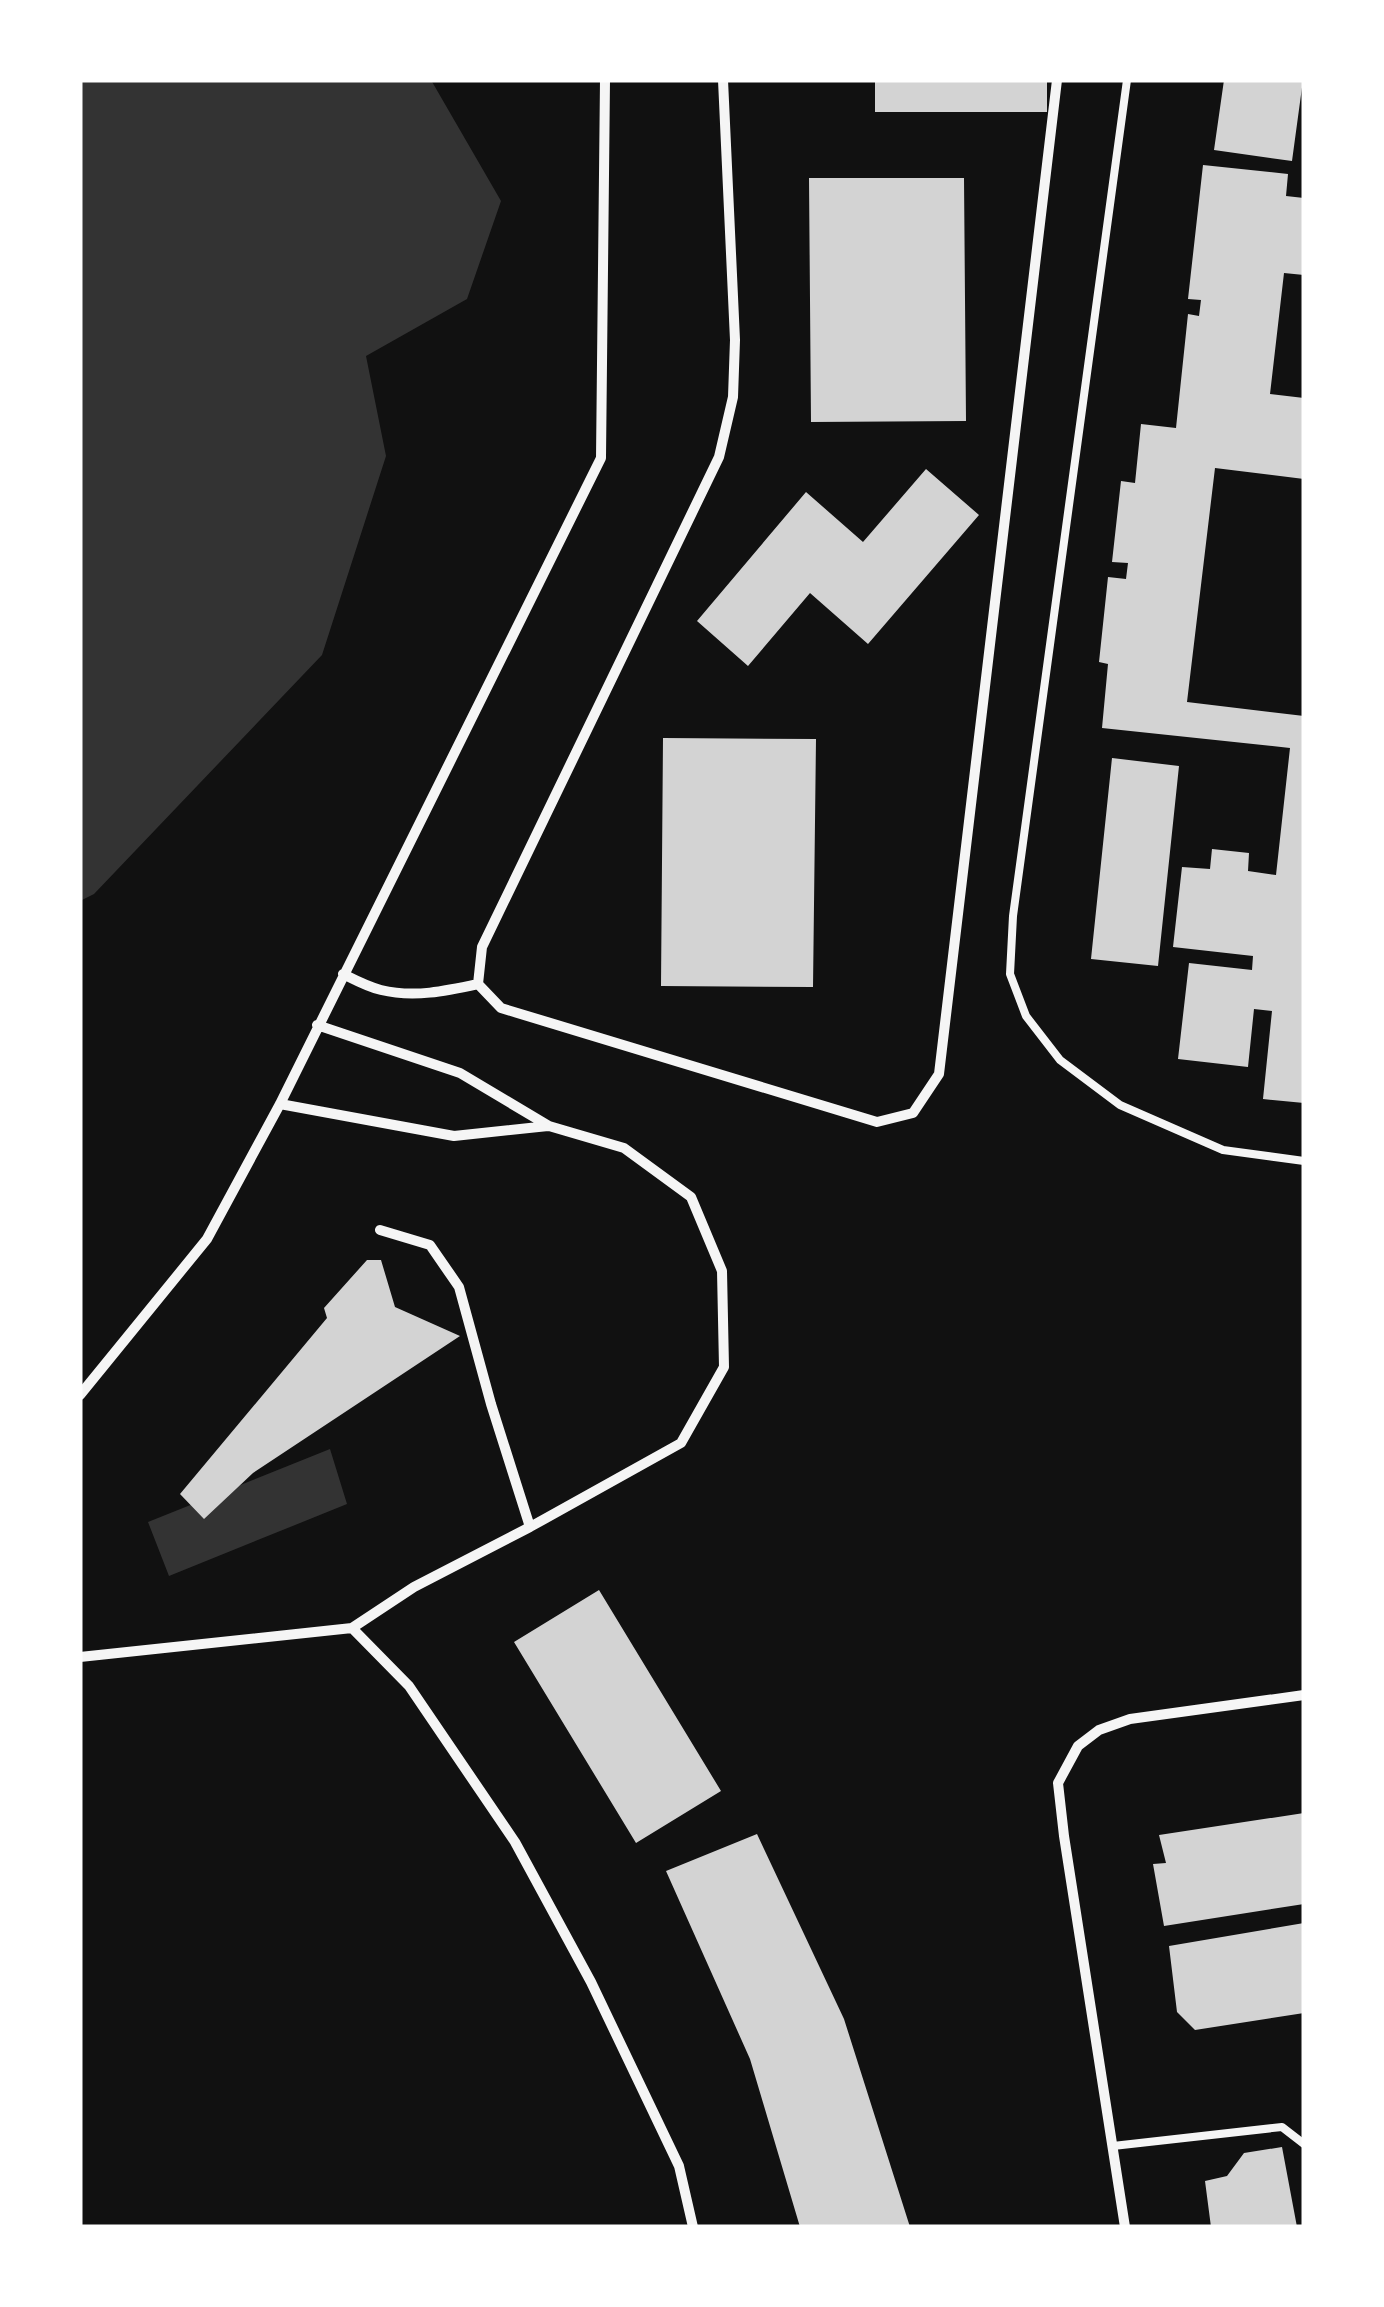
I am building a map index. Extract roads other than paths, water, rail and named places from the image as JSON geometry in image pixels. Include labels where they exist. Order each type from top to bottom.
[{"type":"street","points":[[80,1395],[207,1238],[280,1104],[601,458],[605,80]]},
{"type":"street","points":[[723,80],[735,340],[732,397],[719,457],[482,946],[478,984],[501,1008],[877,1122],[913,1113],[938,1074],[1057,80]]},
{"type":"street","points":[[343,974],[378,990],[408,994],[478,984]]},
{"type":"street","points":[[80,1657],[352,1628],[414,1587],[681,1443],[724,1367],[722,1271],[691,1197],[624,1148],[549,1126],[460,1073],[317,1025]]},
{"type":"street","points":[[280,1104],[454,1136],[549,1126]]},
{"type":"street","points":[[380,1230],[430,1245],[460,1287],[530,1527]]},
{"type":"street","points":[[352,1628],[409,1686],[514,1842],[591,1982],[678,2166],[693,2227]]},
{"type":"street","points":[[1125,2227],[1058,1783],[1078,1746],[1100,1730],[1130,1719],[1304,1696]]},
{"type":"lane","points":[[1126,80],[1013,916],[1010,974],[1026,1016],[1060,1060],[1120,1105],[1222,1150],[1304,1160]]},
{"type":"lane","points":[[1113,2146],[1282,2126],[1304,2144]]}]
